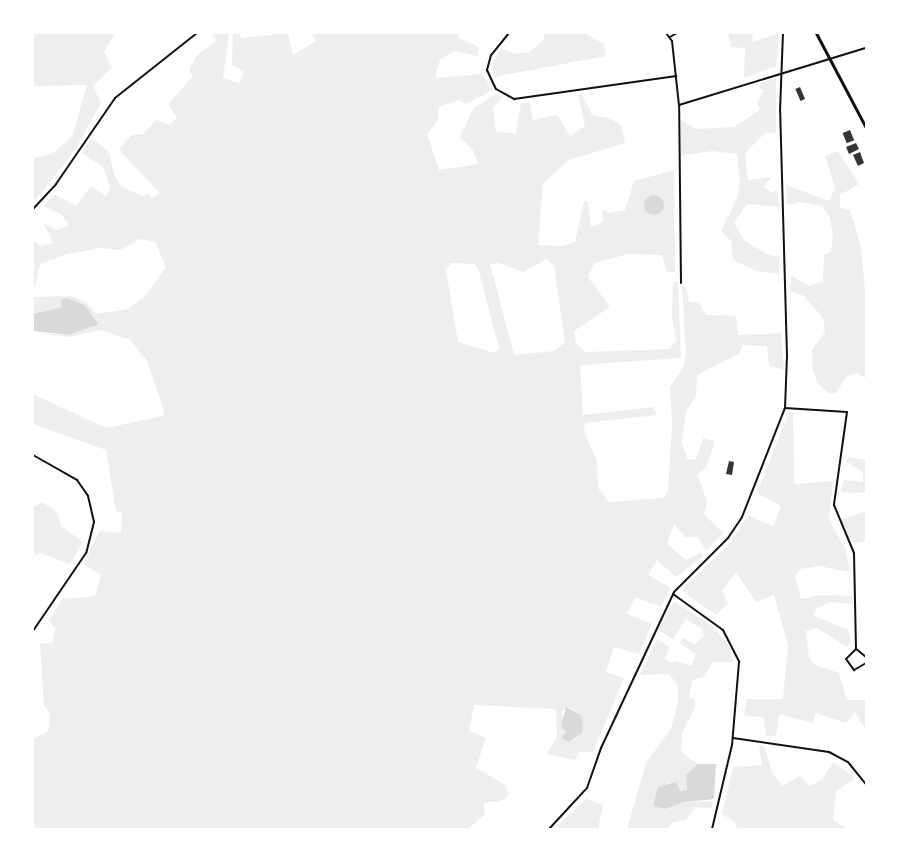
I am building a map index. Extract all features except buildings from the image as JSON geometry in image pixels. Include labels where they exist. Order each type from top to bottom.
[{"type":"main road","points":[[816,33],[866,128]]},
{"type":"street","points":[[33,209],[56,184],[115,98],[197,33]]},
{"type":"street","points":[[509,33],[491,55],[487,70],[496,89],[514,99],[675,76]]},
{"type":"street","points":[[666,33],[670,37],[679,105],[681,283]]},
{"type":"street","points":[[670,37],[677,33]]},
{"type":"street","points":[[549,829],[587,788],[601,748],[673,594],[739,523],[785,408],[788,387],[783,33]]},
{"type":"street","points":[[679,105],[866,48]]},
{"type":"street","points":[[785,408],[847,412],[834,506],[854,553],[856,649]]},
{"type":"street","points":[[33,455],[77,480],[91,502],[94,522],[86,553],[33,631]]},
{"type":"street","points":[[673,594],[717,624],[733,644],[739,666],[733,738],[712,829]]},
{"type":"street","points":[[856,649],[866,657]]},
{"type":"street","points":[[856,649],[846,657],[849,667],[859,670],[866,663]]},
{"type":"street","points":[[733,738],[837,755],[854,766],[866,784]]},
{"type":"shaded area","points":[[33,33],[115,33],[104,52],[112,67],[93,87],[101,103],[75,150],[33,203],[33,158],[52,154],[72,137],[87,85],[33,86]]},
{"type":"shaded area","points":[[211,33],[229,33],[223,78],[239,83],[244,71],[232,65],[233,33],[240,33],[241,38],[288,33],[293,55],[316,41],[310,33],[461,33],[458,37],[479,47],[477,56],[454,51],[440,60],[435,78],[482,74],[493,90],[466,104],[459,100],[439,107],[437,122],[427,134],[439,170],[478,164],[473,150],[460,137],[473,109],[496,94],[502,97],[493,109],[496,132],[516,133],[521,103],[530,103],[533,120],[557,115],[570,136],[585,126],[578,95],[582,94],[592,115],[609,118],[621,125],[625,143],[569,160],[543,183],[538,245],[563,246],[575,242],[584,201],[588,202],[591,227],[603,222],[602,210],[609,213],[625,210],[634,181],[674,170],[675,272],[667,272],[662,255],[628,254],[594,263],[588,277],[610,307],[574,331],[576,344],[586,352],[670,349],[676,340],[672,316],[673,282],[678,282],[681,358],[580,365],[583,415],[653,407],[657,415],[585,423],[584,432],[597,461],[598,488],[609,502],[664,498],[668,491],[672,424],[670,387],[683,368],[686,354],[682,286],[686,287],[689,302],[699,302],[706,315],[736,316],[738,335],[781,333],[784,370],[769,366],[767,346],[743,345],[739,354],[697,375],[696,396],[686,411],[682,441],[687,460],[696,459],[703,438],[715,441],[706,468],[697,474],[707,501],[704,514],[723,533],[706,551],[698,537],[685,537],[674,524],[667,544],[686,560],[701,552],[703,556],[676,577],[657,560],[648,575],[671,588],[661,607],[635,597],[627,614],[652,624],[639,654],[614,647],[606,672],[624,678],[593,752],[579,752],[575,760],[547,754],[557,736],[556,709],[474,705],[469,731],[486,738],[476,768],[504,784],[509,794],[502,801],[484,803],[485,814],[468,829],[33,829],[33,739],[48,731],[50,715],[44,705],[40,643],[52,643],[55,628],[49,621],[62,599],[95,596],[101,575],[84,564],[99,531],[121,533],[122,512],[116,511],[106,450],[33,424],[33,394],[106,428],[163,416],[164,410],[147,361],[130,340],[101,330],[68,337],[33,333],[69,335],[99,323],[85,305],[67,298],[61,299],[62,307],[33,314],[33,297],[33,241],[42,246],[53,243],[44,224],[57,230],[69,225],[61,214],[44,206],[54,194],[76,206],[91,186],[106,196],[110,187],[103,167],[82,153],[91,137],[109,152],[114,174],[121,186],[142,196],[148,193],[152,198],[160,193],[119,150],[131,135],[143,134],[156,120],[169,125],[177,118],[168,104],[193,76],[189,70],[197,55],[217,41]],"holes":[[[140,239],[155,242],[166,267],[145,297],[127,309],[96,314],[87,303],[71,296],[33,297],[40,264],[64,255],[100,248],[120,250]],[[547,259],[554,266],[565,342],[554,351],[514,355],[490,264],[499,263],[523,272]],[[451,263],[474,264],[478,268],[499,348],[495,353],[458,342],[446,270]],[[569,707],[581,715],[582,733],[573,741],[565,733],[562,711]]]},
{"type":"shaded area","points":[[545,33],[584,33],[604,44],[606,56],[493,77],[493,62],[501,48],[514,54],[529,52],[543,41]]},
{"type":"shaded area","points":[[728,33],[752,33],[753,42],[779,33],[776,66],[744,78],[745,48],[731,47]]},
{"type":"shaded area","points":[[776,78],[776,132],[765,133],[745,153],[748,180],[772,177],[763,187],[774,193],[776,189],[780,207],[747,204],[734,223],[744,240],[767,254],[780,257],[779,274],[757,271],[733,260],[731,241],[721,231],[737,199],[740,182],[737,154],[712,151],[681,156],[681,120],[696,129],[734,127],[760,110],[757,103],[764,90],[759,88],[760,83]]},
{"type":"shaded area","points":[[838,151],[859,184],[840,195],[840,208],[850,210],[861,247],[866,302],[866,379],[858,373],[847,376],[836,393],[829,394],[817,382],[813,371],[812,350],[825,332],[823,318],[804,296],[790,291],[791,275],[809,286],[823,281],[824,255],[831,251],[833,234],[829,215],[821,206],[800,202],[787,205],[786,185],[829,201],[835,188],[825,156]]},
{"type":"shaded area","points":[[654,195],[661,198],[664,205],[661,212],[654,215],[647,212],[644,205],[647,198]]},
{"type":"shaded area","points":[[67,298],[85,305],[99,324],[69,335],[33,331],[33,314],[62,307],[61,299]]},
{"type":"shaded area","points":[[789,412],[793,412],[794,484],[833,481],[829,519],[846,550],[850,572],[819,566],[800,569],[795,577],[801,599],[821,595],[852,596],[853,604],[830,602],[817,608],[813,615],[848,630],[851,641],[847,647],[817,628],[806,631],[809,658],[815,665],[839,673],[847,700],[866,700],[866,730],[855,712],[846,723],[816,713],[813,723],[779,714],[776,736],[766,736],[764,718],[744,715],[747,699],[783,699],[788,645],[774,595],[756,602],[736,572],[722,591],[728,603],[716,615],[681,590],[729,544],[749,515],[773,526],[781,506],[757,493]]},
{"type":"shaded area","points":[[848,457],[866,460],[866,493],[840,492],[844,480],[863,482],[863,472],[847,462]]},
{"type":"shaded area","points":[[42,502],[57,512],[61,526],[83,542],[70,564],[40,553],[33,556],[33,507]]},
{"type":"shaded area","points":[[866,511],[866,541],[853,543],[841,520]]},
{"type":"shaded area","points":[[674,601],[711,625],[728,644],[733,662],[713,662],[704,677],[692,680],[689,697],[695,699],[695,707],[682,733],[681,751],[697,764],[686,775],[687,790],[680,791],[669,783],[658,788],[665,809],[684,802],[712,801],[712,808],[695,807],[686,820],[672,823],[667,829],[627,829],[646,763],[671,729],[678,703],[678,685],[669,674],[640,675],[657,639],[670,647],[665,658],[671,663],[677,661],[691,666],[696,654],[679,643],[683,638],[695,645],[704,635],[701,628],[686,619],[673,639],[658,630]]},
{"type":"shaded area","points":[[566,707],[581,715],[583,725],[582,733],[569,742],[561,738],[566,732],[561,726]]},
{"type":"shaded area","points":[[759,745],[764,746],[772,772],[782,786],[800,776],[810,786],[822,780],[833,762],[855,778],[836,791],[833,820],[847,829],[737,829],[735,822],[722,814],[733,767],[762,765]]},
{"type":"shaded area","points":[[697,764],[716,764],[714,799],[684,802],[665,809],[653,806],[658,787],[676,782],[680,791],[687,790],[686,775]]},
{"type":"shaded area","points":[[586,799],[603,805],[598,829],[554,829]]}]
